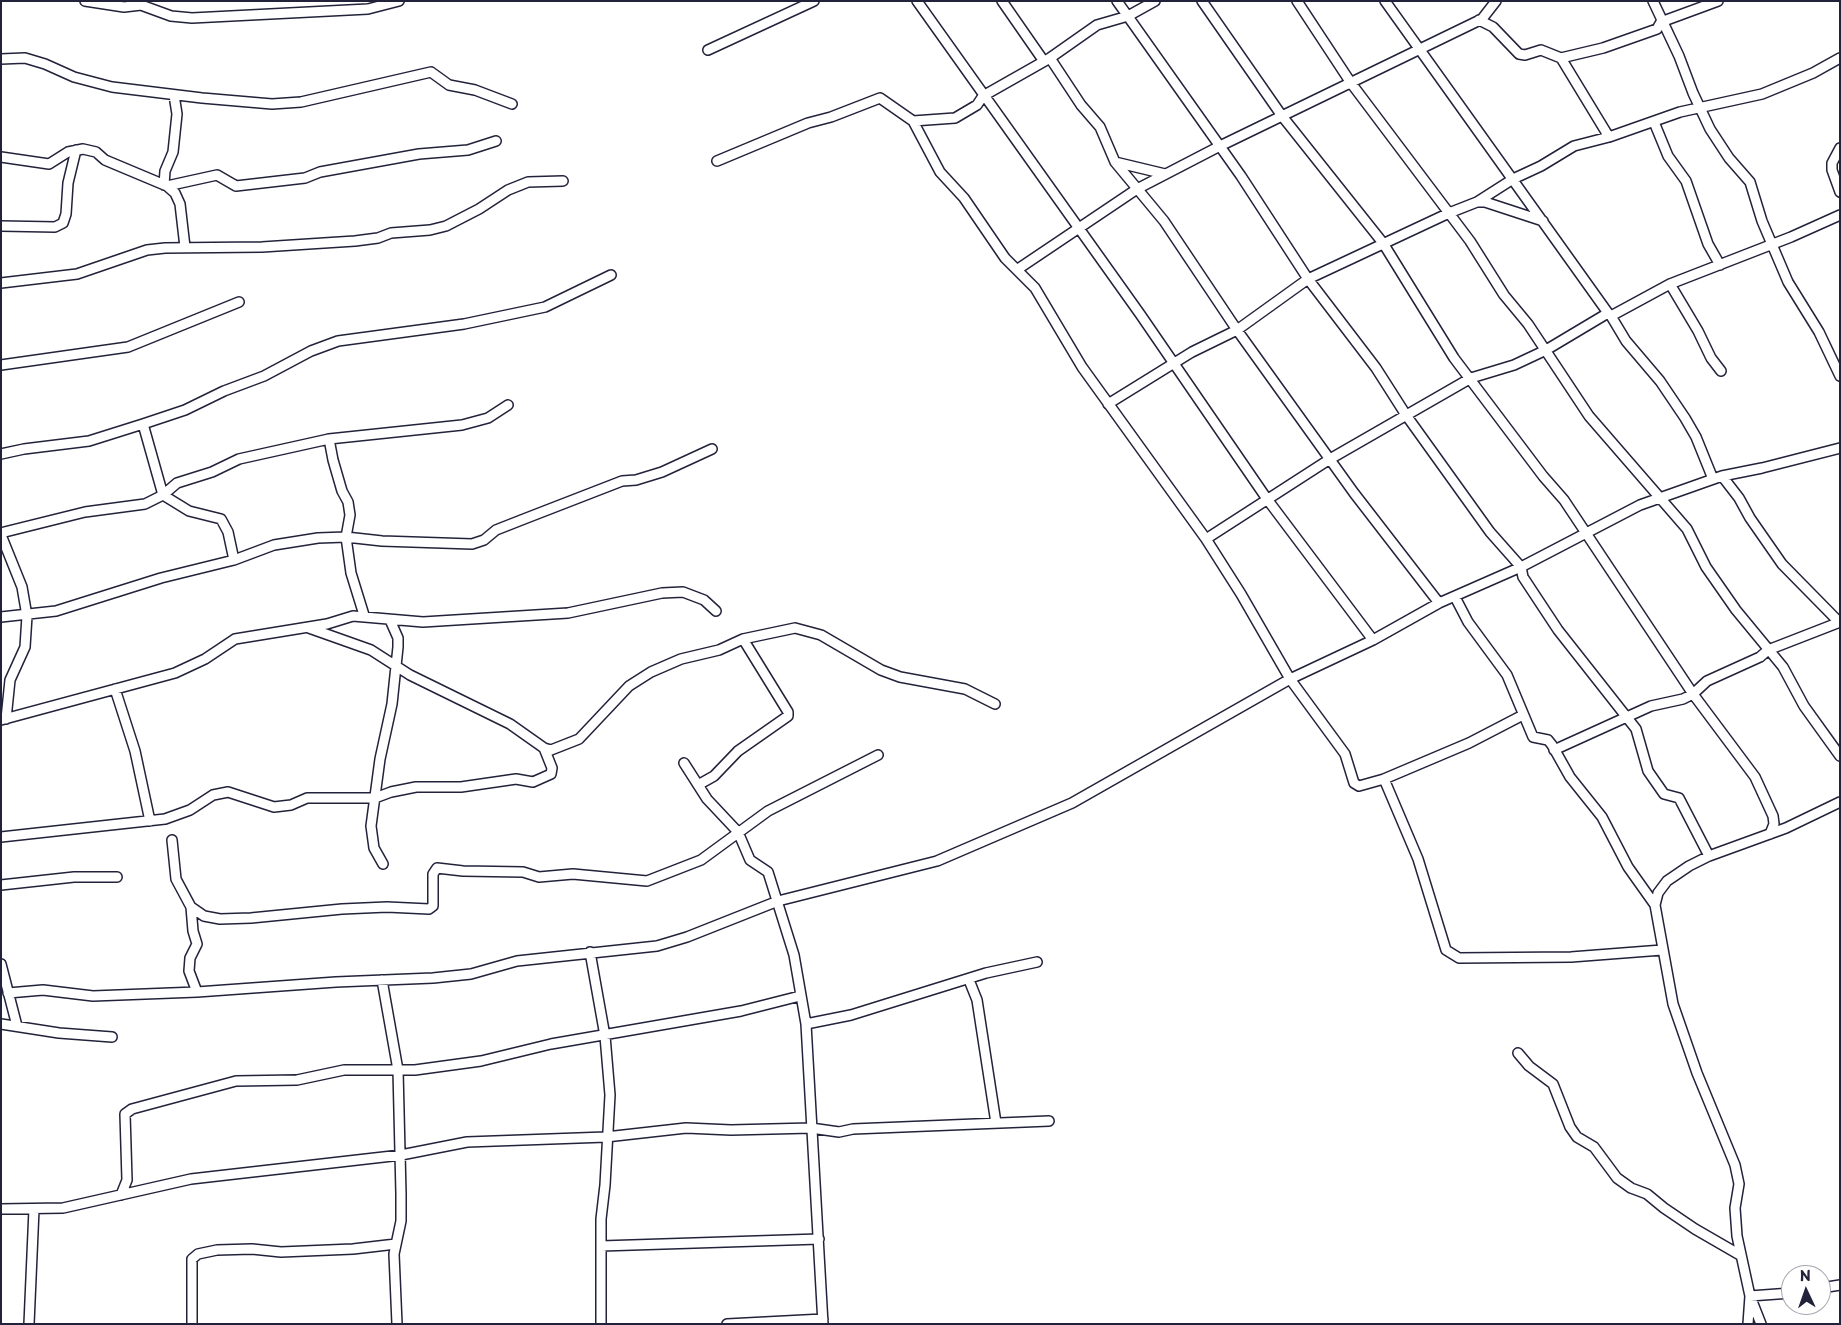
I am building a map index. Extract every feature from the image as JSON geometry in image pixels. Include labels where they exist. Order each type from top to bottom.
[{"type":"street","points":[[85,1],[124,6],[141,5],[171,16],[192,18],[368,9],[399,1]]},
{"type":"street","points":[[708,50],[814,1]]},
{"type":"street","points":[[917,1],[1175,364],[1267,499],[1373,640]]},
{"type":"street","points":[[1002,1],[1100,127],[1115,162],[1164,221],[1237,330],[1330,459],[1439,603]]},
{"type":"street","points":[[1117,1],[1220,146],[1308,279],[1376,368],[1406,415],[1490,532],[1521,567],[1523,577],[1558,630],[1636,729],[1648,771],[1664,794],[1679,798],[1709,856]]},
{"type":"street","points":[[913,121],[955,118],[977,105],[983,96],[1046,59],[1097,25],[1128,16],[1155,1]]},
{"type":"street","points":[[1202,1],[1282,116],[1383,243],[1454,358],[1471,378],[1543,476],[1564,500],[1692,694],[1755,777],[1773,816],[1774,824],[1770,834]]},
{"type":"street","points":[[1297,1],[1351,83],[1449,213],[1504,295],[1546,350],[1589,416],[1636,474],[1662,498],[1687,529],[1706,567],[1736,610],[1783,667],[1804,706],[1840,756]]},
{"type":"street","points":[[1385,1],[1514,179],[1626,341],[1660,381],[1685,418],[1717,478],[1739,498],[1750,518],[1782,564],[1840,622],[1768,650],[1760,658],[1707,681],[1683,699],[1651,706],[1554,750]]},
{"type":"street","points":[[1018,269],[1137,189],[1220,146],[1479,20],[1496,1]]},
{"type":"street","points":[[1652,1],[1679,56],[1700,108],[1729,158],[1750,182],[1757,210],[1788,282],[1819,332],[1840,376]]},
{"type":"street","points":[[1479,20],[1493,27],[1519,54],[1525,55],[1541,50],[1562,58],[1603,48],[1657,29],[1661,22],[1718,1]]},
{"type":"street","points":[[1,59],[26,58],[74,77],[102,84],[174,95],[272,104],[301,102],[431,72],[449,85],[476,90],[512,104]]},
{"type":"street","points":[[1562,58],[1609,137]]},
{"type":"street","points":[[1108,404],[1237,330],[1308,279],[1383,243],[1477,202],[1574,146],[1609,137],[1680,112],[1762,94],[1813,74],[1840,58]]},
{"type":"street","points":[[165,185],[165,171],[173,152],[178,114],[174,95]]},
{"type":"street","points":[[717,161],[808,123],[831,117],[880,98],[913,121],[940,172],[964,198],[1005,258],[1035,288],[1082,367],[1206,539],[1241,594],[1290,679],[1345,754],[1354,783],[1359,786],[1384,779],[1469,743],[1523,715]]},
{"type":"street","points":[[1654,122],[1668,156],[1686,181],[1705,237],[1720,265]]},
{"type":"street","points":[[165,185],[217,175],[236,186],[305,178],[320,172],[419,154],[468,150],[496,141]]},
{"type":"street","points":[[1840,148],[1832,163],[1832,170],[1840,192]]},
{"type":"street","points":[[1,226],[55,227],[63,223],[66,214],[70,169],[76,150]]},
{"type":"street","points":[[1,157],[49,164],[76,150],[96,152],[104,160],[165,185],[175,193],[180,204],[185,247]]},
{"type":"street","points":[[1115,162],[1165,174]]},
{"type":"street","points":[[1,283],[77,274],[147,250],[185,247],[262,247],[356,241],[378,238],[391,233],[430,230],[446,226],[479,210],[508,190],[528,182],[563,181]]},
{"type":"street","points":[[1477,202],[1492,204],[1543,221]]},
{"type":"street","points":[[1206,539],[1330,459],[1471,378],[1514,365],[1546,350],[1609,314],[1670,284],[1840,215]]},
{"type":"street","points":[[1,454],[24,449],[89,441],[144,424],[185,410],[224,390],[264,376],[325,346],[338,342],[464,324],[545,307],[611,275]]},
{"type":"street","points":[[1670,284],[1698,331],[1711,358],[1720,370]]},
{"type":"street","points":[[1,365],[128,347],[239,302]]},
{"type":"street","points":[[508,405],[488,418],[462,425],[329,439],[239,459],[212,472],[177,484],[163,495],[145,504],[85,512],[1,534],[22,587],[27,616],[26,647],[10,680],[4,720],[190,667],[235,639],[309,628],[353,616],[390,620],[433,621],[568,612],[646,598],[662,593],[683,592],[704,600],[716,611]]},
{"type":"street","points":[[144,424],[163,495],[189,511],[220,519],[228,532],[234,560]]},
{"type":"street","points":[[329,439],[342,491],[348,502],[350,515],[346,537],[351,574],[364,616]]},
{"type":"street","points":[[8,993],[44,990],[93,996],[197,992],[471,974],[517,961],[657,946],[687,937],[778,901],[937,861],[964,850],[1072,803],[1290,679],[1373,640],[1439,603],[1521,567],[1640,505],[1717,478],[1840,448]]},
{"type":"street","points":[[1,617],[27,616],[56,611],[161,578],[234,560],[274,545],[318,538],[346,537],[382,541],[472,544],[515,523],[622,481],[636,480],[662,472],[712,449]]},
{"type":"street","points":[[1455,597],[1468,622],[1507,675],[1516,692],[1523,715],[1533,736],[1548,740],[1570,777],[1602,817],[1628,866],[1655,905]]},
{"type":"street","points":[[383,864],[374,848],[371,826],[380,759],[392,704],[398,638],[390,620]]},
{"type":"street","points":[[309,628],[371,650],[395,665],[510,724],[544,748],[551,750],[579,739],[629,686],[651,672],[681,659],[719,650],[743,640],[795,628],[821,635],[881,670],[900,677],[965,689],[995,704]]},
{"type":"street","points":[[698,785],[714,776],[738,751],[788,716],[788,712],[743,640]]},
{"type":"street","points":[[116,689],[135,751],[150,821]]},
{"type":"street","points":[[1,837],[165,819],[190,810],[213,795],[228,792],[274,807],[291,805],[307,798],[375,798],[391,792],[416,787],[461,787],[516,779],[533,782],[552,774],[552,768],[544,748]]},
{"type":"street","points":[[191,907],[204,916],[220,919],[378,907],[429,909],[433,906],[433,874],[438,868],[463,871],[523,872],[539,877],[572,874],[647,881],[701,860],[768,811],[878,754]]},
{"type":"street","points":[[684,764],[707,799],[738,832],[750,860],[768,872],[799,977],[800,996],[806,1024],[823,1321],[727,1324]]},
{"type":"street","points":[[1384,779],[1421,866],[1446,950],[1459,958],[1571,957],[1662,950]]},
{"type":"street","points":[[1761,1324],[1750,1296],[1740,1255],[1736,1208],[1739,1184],[1735,1165],[1697,1073],[1676,1013],[1662,950],[1655,905],[1658,893],[1667,881],[1709,856],[1770,834],[1840,802]]},
{"type":"street","points":[[172,840],[176,879],[191,907],[196,944],[190,958],[189,971],[197,992]]},
{"type":"street","points":[[1,885],[74,877],[117,877]]},
{"type":"street","points":[[590,952],[606,1036],[610,1095],[601,1246],[601,1324]]},
{"type":"street","points":[[806,1024],[851,1015],[986,974],[1037,962]]},
{"type":"street","points":[[1,964],[17,1026]]},
{"type":"street","points":[[382,980],[398,1070],[401,1221],[394,1254],[397,1324]]},
{"type":"street","points":[[969,980],[977,1000],[996,1123]]},
{"type":"street","points":[[121,1195],[127,1180],[125,1114],[132,1109],[236,1081],[297,1080],[344,1070],[431,1069],[481,1061],[551,1044],[742,1011],[800,996]]},
{"type":"street","points":[[1,1024],[58,1033],[112,1037]]},
{"type":"street","points":[[1518,1053],[1529,1066],[1553,1084],[1570,1127],[1577,1136],[1594,1147],[1617,1178],[1631,1188],[1647,1194],[1695,1229],[1740,1255]]},
{"type":"street","points":[[1,1209],[63,1208],[191,1179],[401,1155],[467,1142],[606,1137],[686,1128],[731,1130],[811,1128],[839,1132],[853,1129],[1049,1121]]},
{"type":"street","points":[[29,1324],[34,1209]]},
{"type":"street","points":[[601,1246],[819,1239]]},
{"type":"street","points":[[192,1324],[192,1259],[198,1254],[217,1250],[252,1249],[281,1252],[353,1250],[396,1244]]},
{"type":"street","points":[[1750,1296],[1781,1294]]},
{"type":"street","points":[[1748,1324],[1750,1296]]}]
